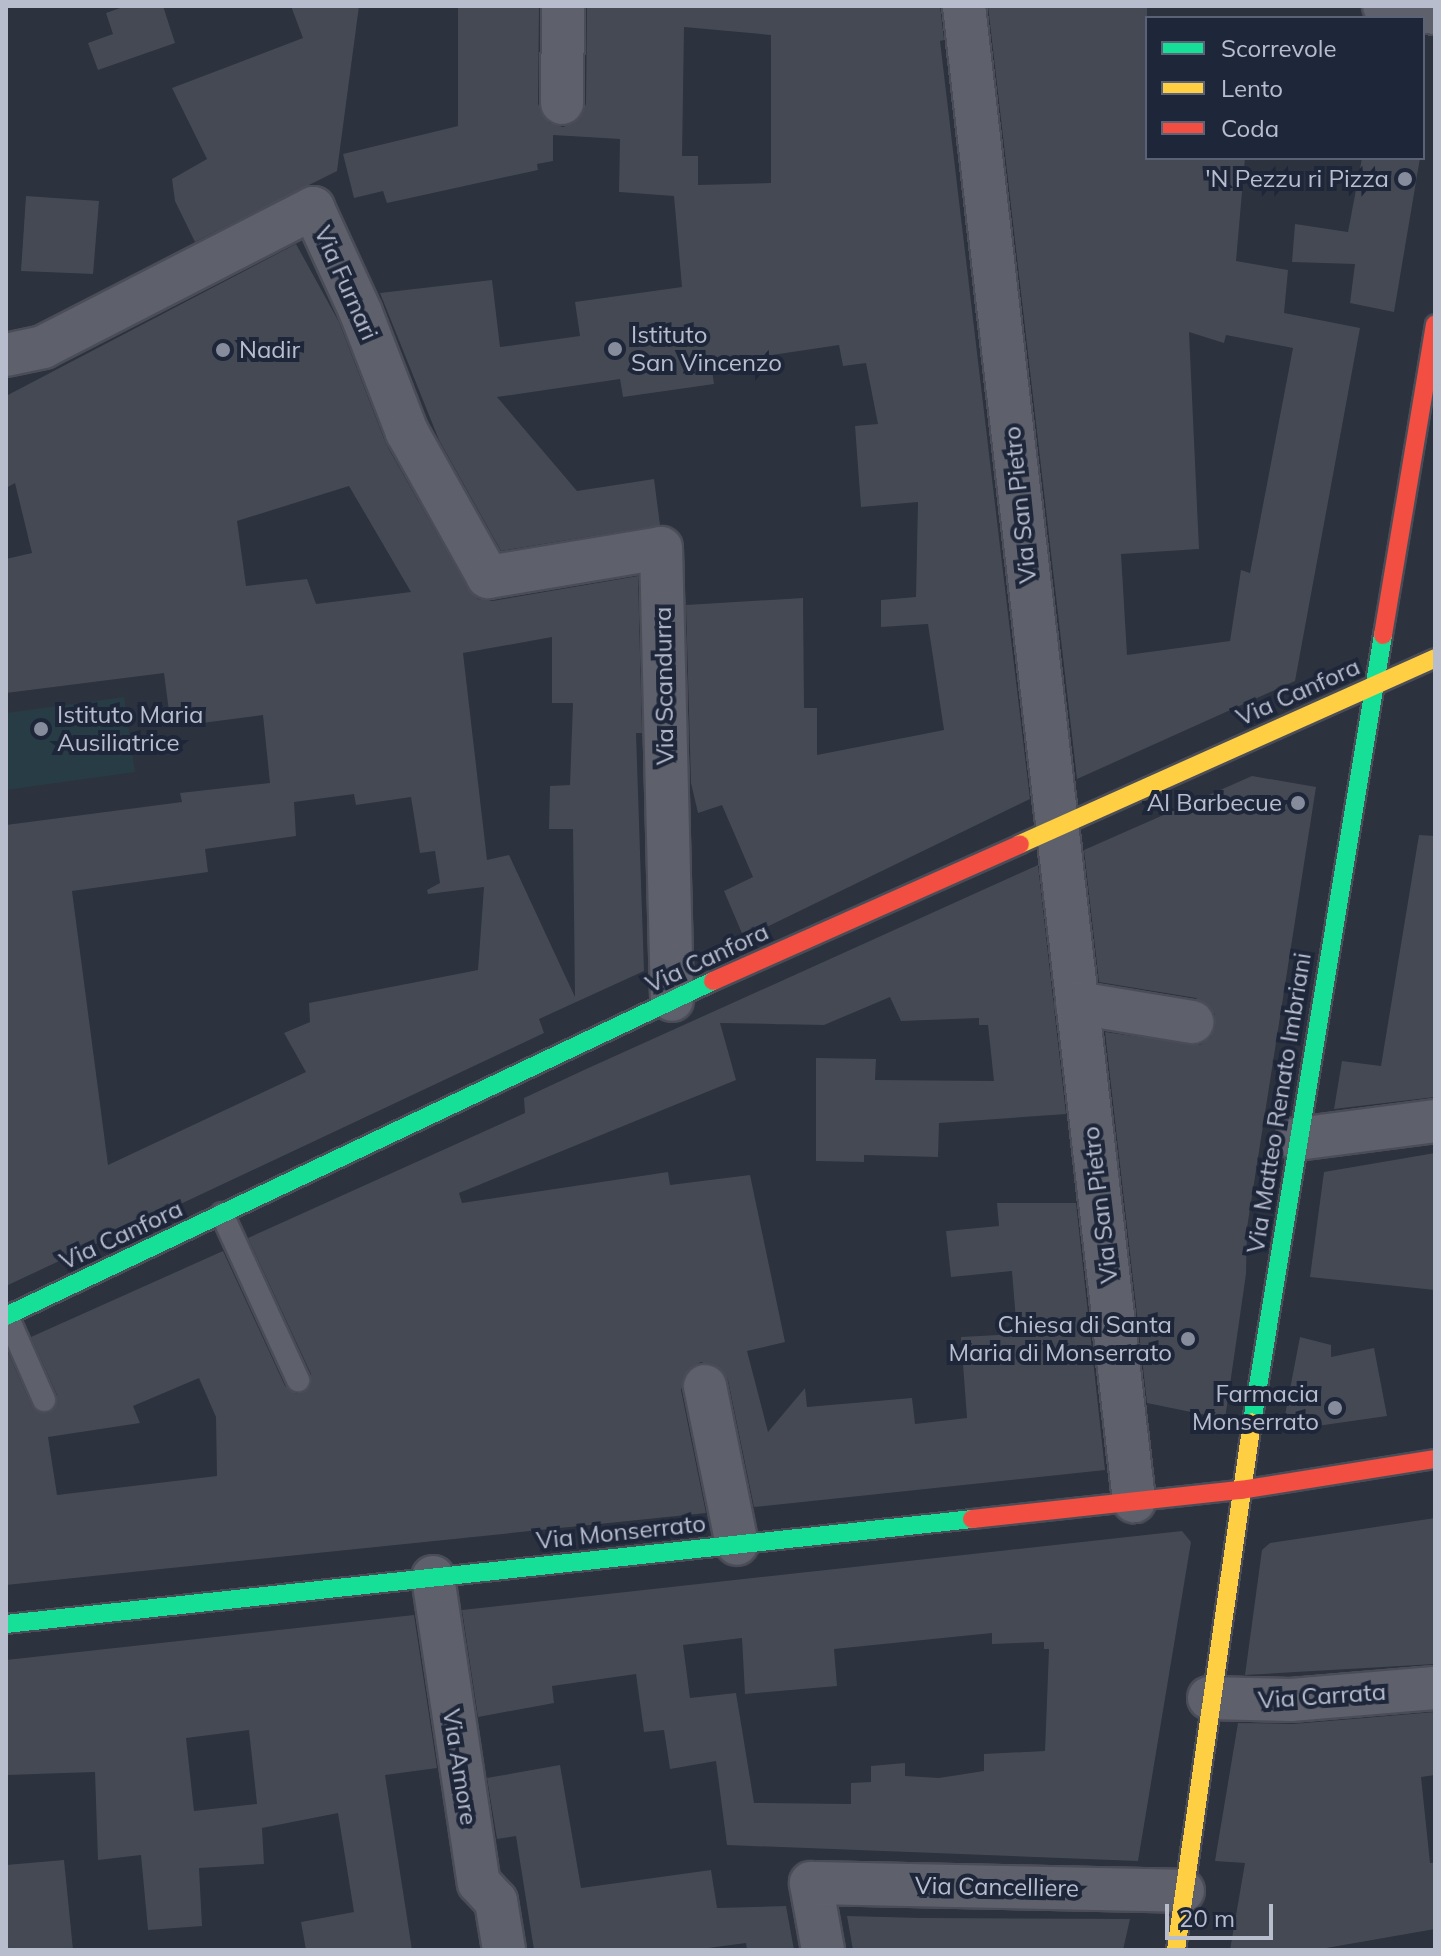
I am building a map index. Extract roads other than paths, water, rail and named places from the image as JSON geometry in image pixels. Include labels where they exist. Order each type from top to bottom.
[{"type":"main road","name":"Via Matteo Renato Imbriani","points":[[1176,1950],[1209,1698],[1241,1490],[1435,324]]},
{"type":"main road","name":"Via Canfora","points":[[7,1316],[672,1000],[1435,658]]},
{"type":"main road","name":"Via Monserrato","points":[[6,1624],[1241,1490],[1435,1459]]},
{"type":"street","points":[[562,103],[563,6]]},
{"type":"street","name":"Via San Pietro","points":[[964,6],[1134,1501]]},
{"type":"street","points":[[1384,6],[1435,13]]},
{"type":"street","name":"Via Furnari","points":[[6,355],[43,347],[313,208],[361,313],[407,432],[488,577]]},
{"type":"street","name":"Via Scandurra","points":[[488,577],[661,548],[672,1000]]},
{"type":"street","points":[[1077,1003],[1192,1022]]},
{"type":"street","points":[[1297,1139],[1435,1121]]},
{"type":"street","points":[[705,1386],[737,1544]]},
{"type":"street","name":"Via Amore","points":[[433,1577],[479,1883],[496,1901],[504,1950]]},
{"type":"street","name":"Via Carrata","points":[[1209,1698],[1291,1700],[1435,1688]]},
{"type":"street","name":"Via Cancelliere","points":[[823,1950],[811,1883],[1183,1891]]},
{"type":"lane","points":[[222,1214],[298,1380]]},
{"type":"lane","points":[[7,1316],[44,1400]]},
{"type":"place","name":"'N Pezzu ri Pizza","points":[[1405,179]]},
{"type":"place","name":"Istituto San Vincenzo","points":[[615,349]]},
{"type":"place","name":"Nadir","points":[[223,350]]},
{"type":"place","name":"Istituto Maria Ausiliatrice","points":[[41,729]]},
{"type":"place","name":"Al Barbecue","points":[[1298,803]]},
{"type":"place","name":"Chiesa di Santa Maria di Monserrato","points":[[1188,1339]]},
{"type":"place","name":"Farmacia Monserrato","points":[[1335,1408]]}]
